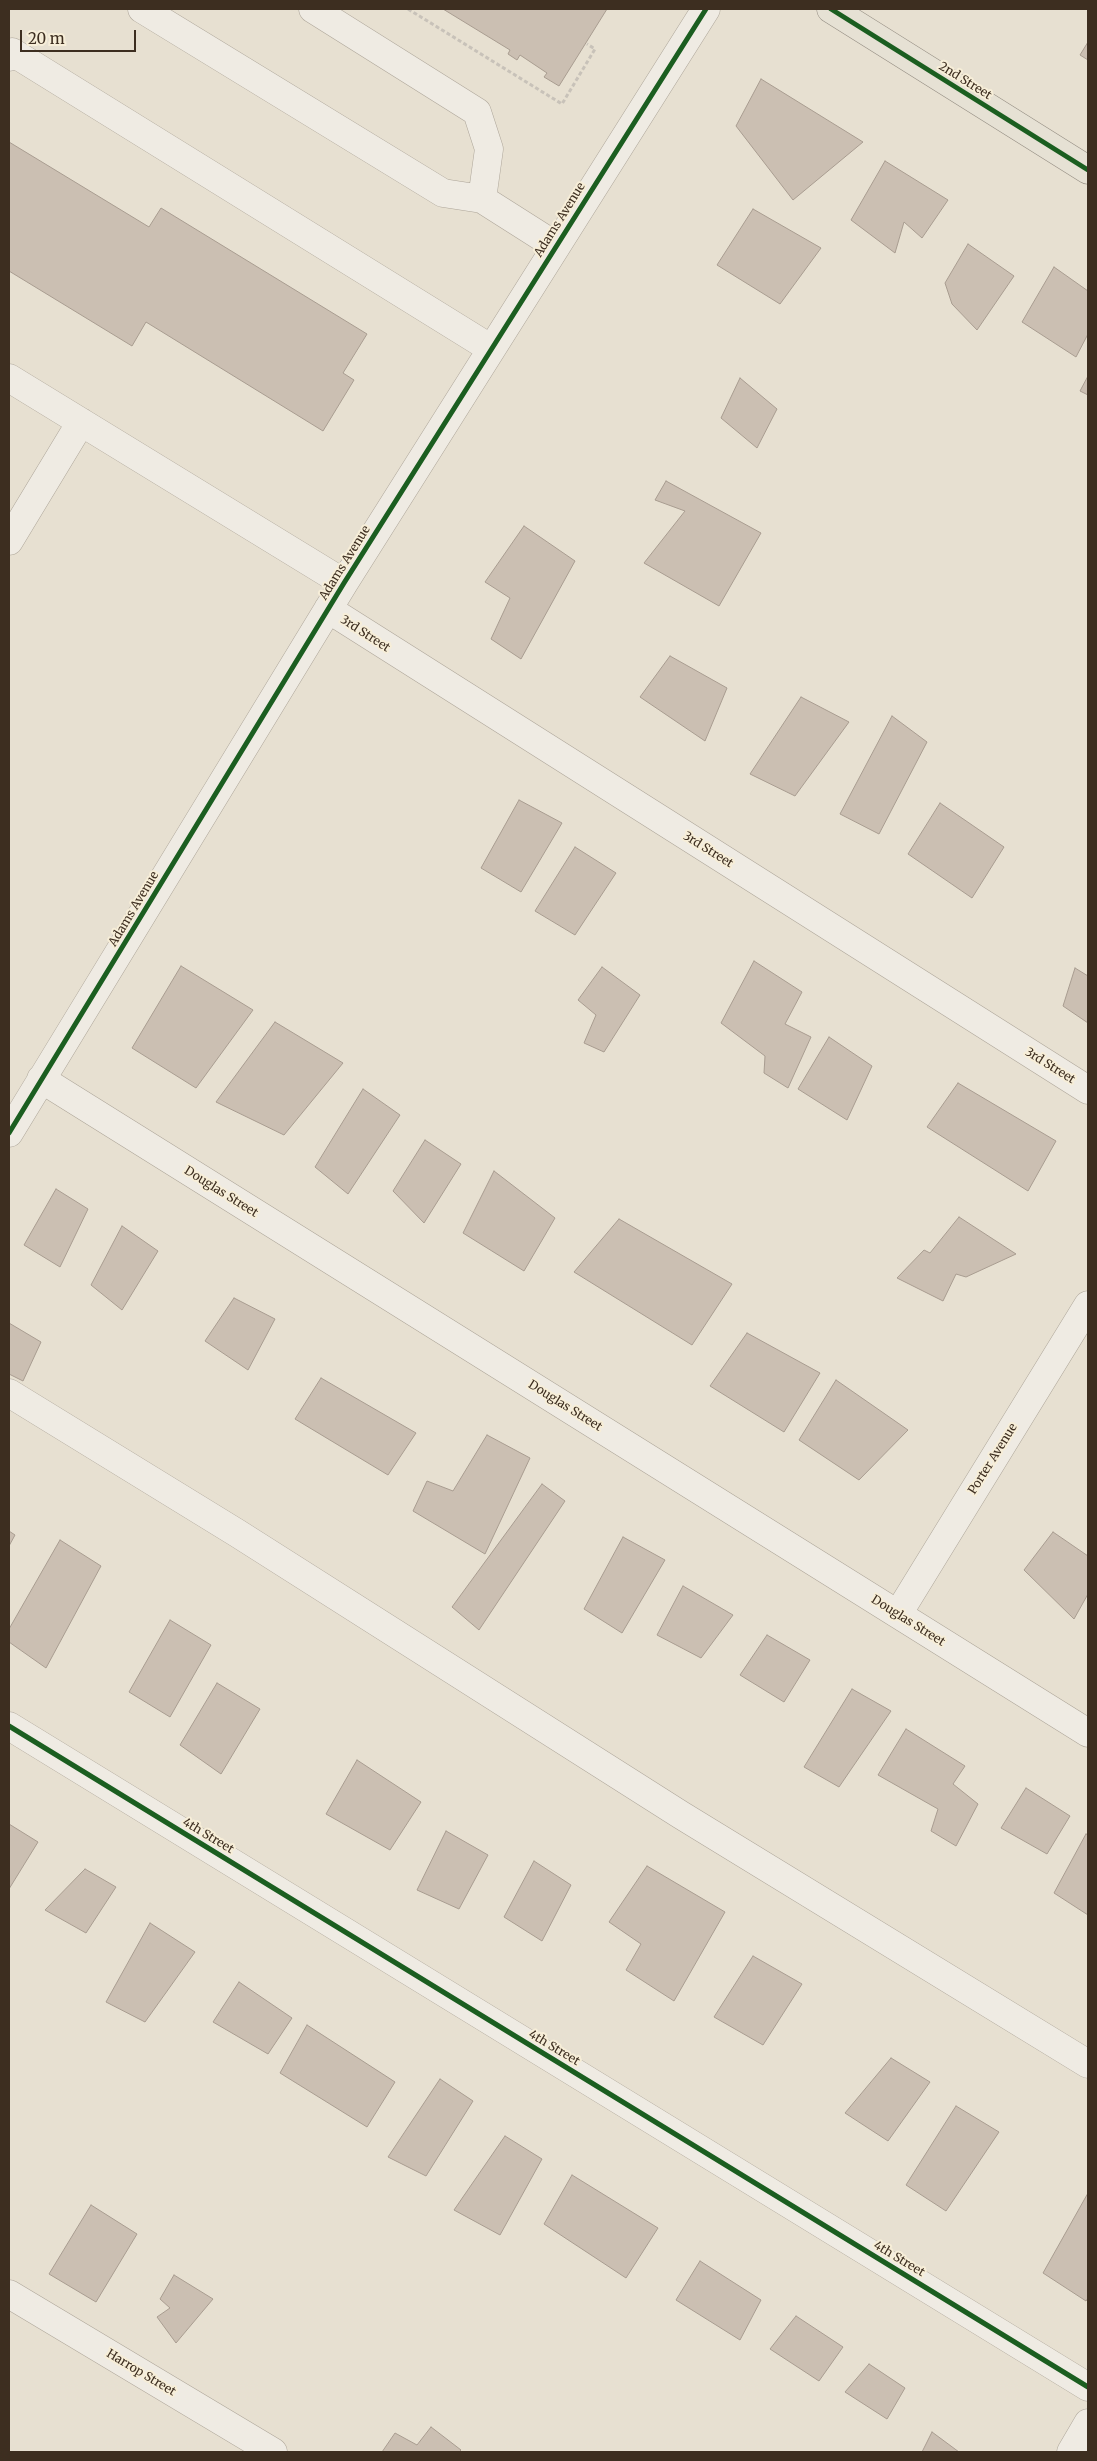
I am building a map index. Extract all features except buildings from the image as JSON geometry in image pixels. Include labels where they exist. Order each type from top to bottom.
[{"type":"main road","name":"2nd Street","points":[[831,9],[1088,170]]},
{"type":"street","points":[[313,9],[477,112],[489,149],[482,199]]},
{"type":"street","name":"Adams Avenue","points":[[9,1133],[344,583],[490,348],[706,9]]},
{"type":"street","points":[[150,10],[443,193],[482,199],[556,246]]},
{"type":"street","points":[[9,57],[12,52],[490,348]]},
{"type":"street","points":[[9,378],[344,583]]},
{"type":"street","points":[[9,541],[81,422]]},
{"type":"street","name":"3rd Street","points":[[328,609],[1088,1090]]},
{"type":"street","name":"Douglas Street","points":[[41,1080],[1088,1733]]},
{"type":"street","name":"Porter Avenue","points":[[898,1614],[1088,1305]]},
{"type":"street","points":[[9,1393],[237,1533],[680,1815],[1088,2064]]},
{"type":"street","name":"4th Street","points":[[9,1726],[1088,2386]]},
{"type":"street","name":"Harrop Street","points":[[9,2294],[273,2452]]},
{"type":"street","points":[[1071,2452],[1088,2423]]},
{"type":"path","points":[[408,9],[562,104],[595,50],[587,44]]},
{"type":"cycle path","points":[[9,1133],[344,583],[706,9]]},
{"type":"cycle path","points":[[831,9],[1088,170]]},
{"type":"cycle path","points":[[9,1726],[1088,2387]]}]
